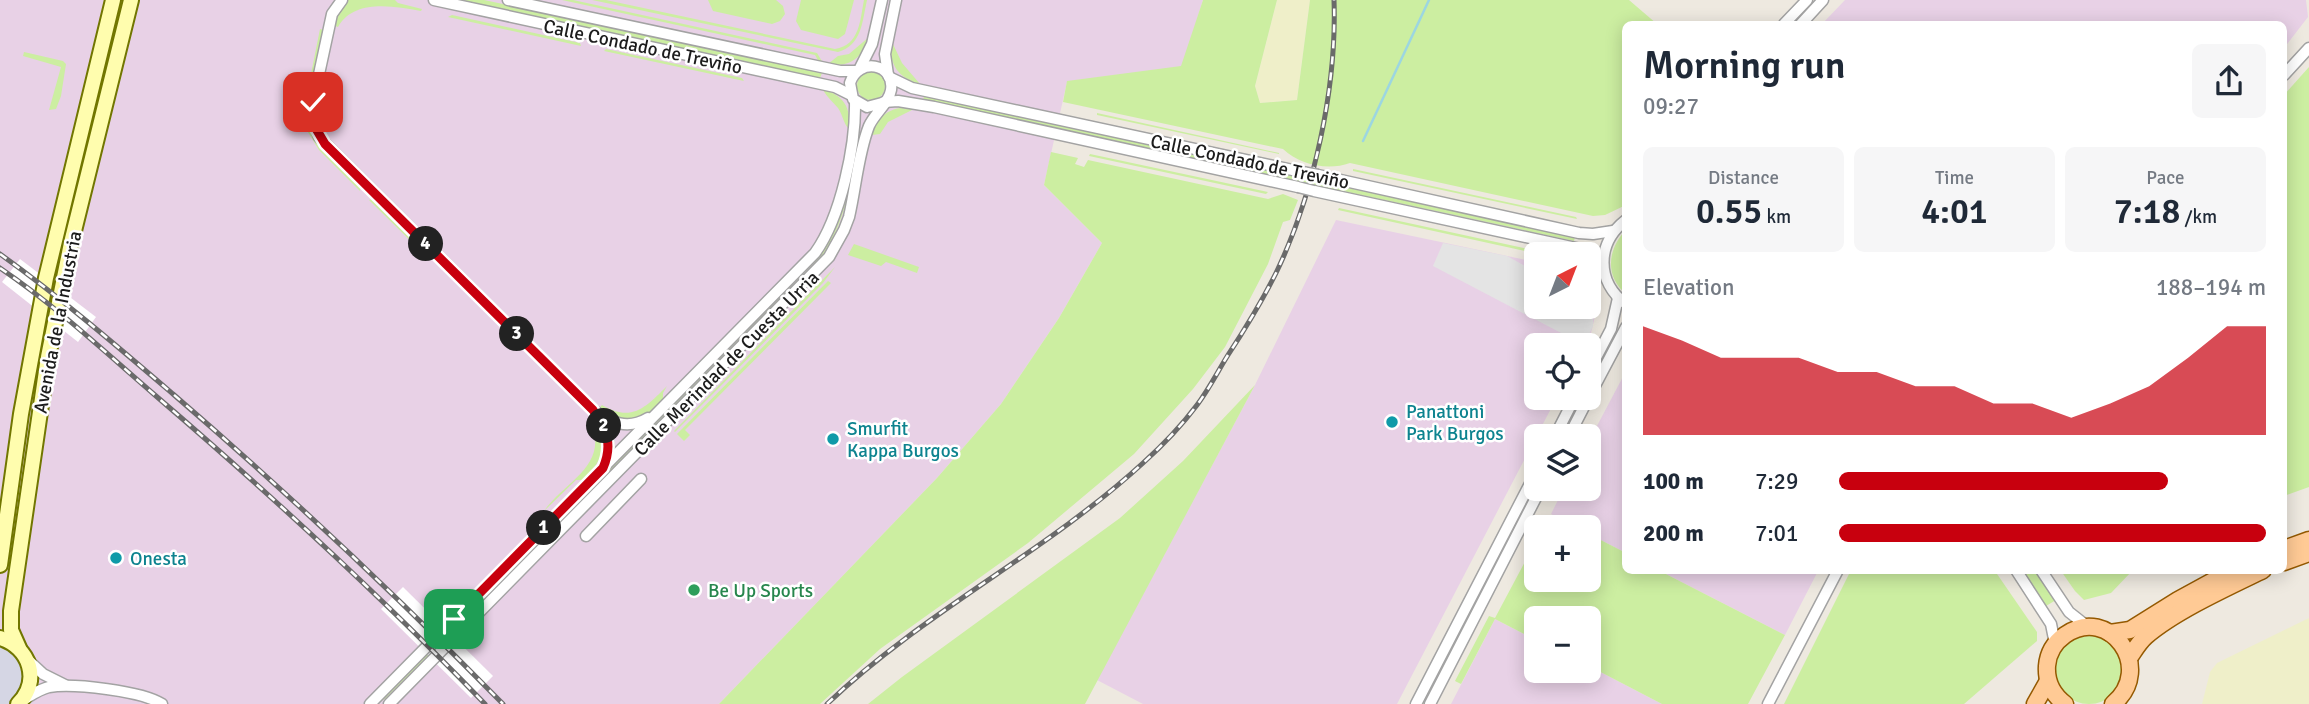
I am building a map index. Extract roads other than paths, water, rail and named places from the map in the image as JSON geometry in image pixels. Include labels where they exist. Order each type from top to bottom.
[{"type":"main road","name":"Avenida de la Industria","points":[[0,565],[28,374],[48,265],[113,0]]},
{"type":"main road","name":"Avenida de la Industria","points":[[16,703],[31,681],[24,654],[11,630],[11,611],[48,358],[71,243],[131,0]]},
{"type":"main road","points":[[2287,548],[2309,540]]},
{"type":"main road","points":[[2287,561],[2309,553]]},
{"type":"main road","points":[[2065,704],[2055,695],[2048,681],[2047,662],[2055,644],[2070,632],[2088,627],[2110,633],[2130,630],[2226,574]]},
{"type":"main road","points":[[2129,659],[2150,633],[2255,574]]},
{"type":"main road","points":[[2110,633],[2122,644],[2129,659],[2130,676],[2124,692],[2113,704]]},
{"type":"main road","points":[[0,638],[24,654]]},
{"type":"main road","points":[[2035,704],[2048,681]]},
{"type":"street","points":[[329,0],[332,14]]},
{"type":"street","points":[[342,0],[332,14],[313,102],[314,122],[319,137],[593,410],[604,426],[608,440],[608,457],[603,468]]},
{"type":"street","name":"Calle Condado de Treviño","points":[[434,0],[835,87],[853,98]]},
{"type":"street","name":"Calle Condado de Treviño","points":[[508,0],[840,71],[858,70]]},
{"type":"street","points":[[882,0],[873,44],[850,83],[853,98],[867,107],[883,102],[891,88],[885,54],[895,0]]},
{"type":"street","points":[[1787,21],[1807,0]]},
{"type":"street","points":[[1804,21],[1823,0]]},
{"type":"street","points":[[2287,72],[2309,48]]},
{"type":"street","points":[[858,70],[869,65],[876,66],[888,76]]},
{"type":"street","name":"Calle Condado de Treviño","points":[[888,76],[912,88],[1579,233],[1600,234],[1614,231]]},
{"type":"street","name":"Calle Merindad de Cuesta Urria","points":[[370,704],[801,269],[821,244],[838,204],[856,122],[853,98]]},
{"type":"street","name":"Calle Condado de Treviño","points":[[883,102],[914,103],[1576,248],[1587,251],[1603,263]]},
{"type":"street","name":"Calle Merindad de Cuesta Urria","points":[[389,704],[829,257],[849,217],[869,126],[883,102]]},
{"type":"street","points":[[1601,348],[1622,301],[1605,278],[1604,251],[1614,231],[1622,224]]},
{"type":"street","points":[[1601,374],[1622,335]]},
{"type":"street","points":[[593,410],[612,422],[626,425],[642,422],[658,413]]},
{"type":"street","points":[[586,536],[641,480]]},
{"type":"street","points":[[1416,704],[1524,495]]},
{"type":"street","points":[[1430,704],[1534,501]]},
{"type":"street","points":[[1768,704],[1836,574]]},
{"type":"street","points":[[2019,574],[2051,624],[2055,644]]},
{"type":"street","points":[[2044,574],[2069,612],[2088,627]]},
{"type":"street","points":[[0,646],[16,654],[26,673],[22,692],[16,703]]},
{"type":"street","points":[[24,654],[43,674],[65,685]]},
{"type":"street","points":[[16,703],[47,687],[65,685],[142,695],[162,704]]},
{"type":"waterway","points":[[1363,141],[1429,0]]},
{"type":"railway","points":[[827,704],[903,640],[1066,526],[1105,495],[1157,450],[1197,405],[1271,283],[1302,209],[1327,104],[1332,68],[1334,0]]},
{"type":"railway","points":[[0,254],[109,340],[258,469],[423,624],[503,704]]},
{"type":"railway","points":[[0,268],[80,330],[241,470],[365,585],[485,704]]},
{"type":"place","name":"Panattoni Park Burgos","points":[[1392,422]]},
{"type":"place","name":"Smurfit Kappa Burgos","points":[[833,439]]},
{"type":"place","name":"Onesta","points":[[116,558]]},
{"type":"place","name":"Be Up Sports","points":[[694,590]]}]
